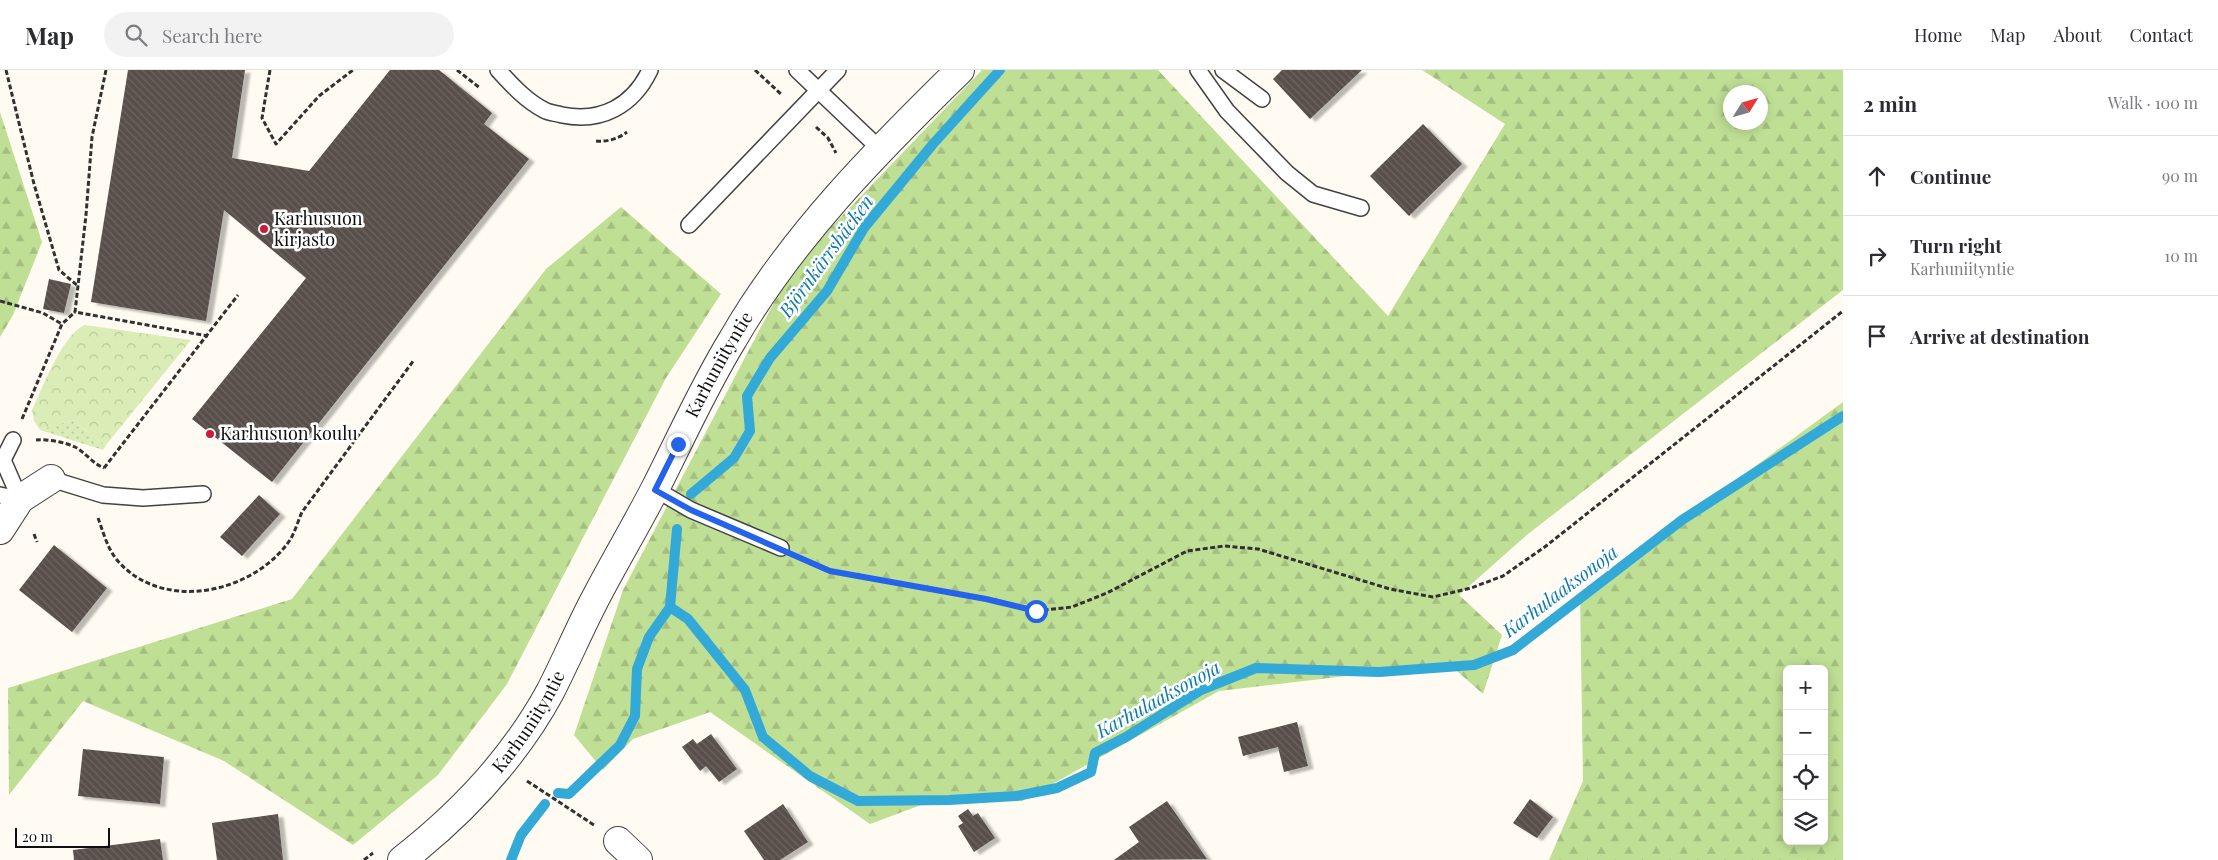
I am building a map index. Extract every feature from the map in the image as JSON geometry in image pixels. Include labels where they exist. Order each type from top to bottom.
[{"type":"street","name":"Karhuniityntie","points":[[391,854],[430,838],[479,791],[519,741],[549,693],[592,604],[655,490],[732,340],[765,286],[816,220],[881,150],[960,70]]},
{"type":"street","points":[[0,530],[10,497],[51,479]]},
{"type":"street","points":[[618,841],[638,860]]},
{"type":"lane","points":[[498,70],[520,93],[545,111],[582,117],[596,117],[614,109],[635,92],[650,70]]},
{"type":"lane","points":[[797,70],[881,150]]},
{"type":"lane","points":[[689,226],[838,70]]},
{"type":"lane","points":[[1198,70],[1227,111],[1286,173],[1313,194],[1361,208]]},
{"type":"lane","points":[[1223,70],[1262,99]]},
{"type":"lane","points":[[10,497],[3,460],[13,440]]},
{"type":"lane","points":[[51,479],[103,495],[143,498],[203,494]]},
{"type":"lane","points":[[655,490],[691,510],[781,548]]},
{"type":"path","points":[[6,70],[34,184],[59,270],[78,286]]},
{"type":"path","points":[[13,440],[62,324],[75,312],[86,215],[92,137],[106,70]]},
{"type":"path","points":[[270,70],[262,118],[276,144],[319,96],[353,70]]},
{"type":"path","points":[[104,468],[238,295]]},
{"type":"path","points":[[0,301],[43,313],[62,324]]},
{"type":"path","points":[[781,548],[830,571],[986,599],[1036,611],[1072,607],[1108,593],[1187,551],[1224,546],[1258,549],[1390,589],[1433,597],[1442,595],[1471,588],[1503,576],[1546,546],[1843,311]]},
{"type":"path","points":[[75,312],[208,336]]},
{"type":"path","points":[[92,512],[98,518],[116,559],[133,575],[172,590],[193,592],[211,591],[235,582],[272,559],[290,539],[302,512],[414,360]]},
{"type":"path","points":[[501,764],[618,841]]},
{"type":"path","points":[[364,860],[391,854]]},
{"type":"green space","points":[[982,70],[1158,70],[1388,316],[1505,124],[1422,70],[1843,70],[1843,290],[1528,534],[1459,595],[1502,635],[1483,694],[1449,664],[1219,691],[1022,801],[937,799],[870,824],[710,712],[633,739],[603,770],[574,735],[623,590],[792,268]]},
{"type":"green space","points":[[0,112],[42,242],[13,315],[0,337]]},
{"type":"green space","points":[[621,207],[721,294],[666,378],[507,684],[438,775],[353,845],[224,761],[83,701],[9,795],[8,688],[292,599],[546,269]]},
{"type":"green space","points":[[85,325],[191,340],[106,445],[73,421],[40,430],[34,421],[32,410],[61,350],[77,330]]},
{"type":"green space","points":[[1843,402],[1843,860],[1549,860],[1583,781],[1580,594]]},
{"type":"green space","points":[[73,421],[106,445],[103,450],[40,430]]},
{"type":"building","points":[[128,70],[245,70],[232,158],[309,171],[390,70],[439,70],[492,113],[484,124],[529,159],[272,482],[192,419],[306,278],[224,210],[206,321],[91,302]]},
{"type":"building","points":[[1282,70],[1362,70],[1310,119],[1273,79]]},
{"type":"building","points":[[1423,124],[1462,164],[1409,216],[1370,176]]},
{"type":"building","points":[[49,279],[71,284],[64,313],[43,309]]},
{"type":"building","points":[[259,495],[280,514],[242,556],[220,537]]},
{"type":"building","points":[[54,545],[107,588],[72,632],[19,590]]},
{"type":"building","points":[[1297,722],[1308,766],[1284,772],[1278,747],[1243,756],[1238,737]]},
{"type":"building","points":[[711,734],[737,769],[719,782],[706,766],[700,771],[682,747],[693,739],[697,744]]},
{"type":"building","points":[[83,749],[164,757],[160,804],[78,796]]},
{"type":"building","points":[[1530,799],[1553,817],[1537,838],[1513,823]]},
{"type":"building","points":[[1167,801],[1207,859],[1114,860],[1139,842],[1129,827]]},
{"type":"building","points":[[783,804],[808,842],[780,860],[764,860],[744,831]]},
{"type":"building","points":[[968,809],[973,816],[978,813],[995,838],[974,852],[958,826],[963,823],[958,816]]},
{"type":"building","points":[[278,814],[283,860],[217,860],[212,823]]},
{"type":"building","points":[[160,839],[163,860],[74,860],[73,850]]},
{"type":"waterway","name":"Björnkärrsbäcken","points":[[691,494],[734,458],[750,431],[747,396],[770,358],[827,291],[864,228],[933,144],[1000,70]]},
{"type":"waterway","name":"Karhulaaksonoja","points":[[670,607],[688,619],[745,690],[763,737],[810,776],[858,801],[949,800],[1016,796],[1057,788],[1091,772],[1095,753],[1126,737],[1201,690],[1256,668],[1379,672],[1474,665],[1513,650],[1682,520],[1843,416]]},
{"type":"waterway","name":"Björnkärrsbäcken","points":[[558,793],[569,794],[620,745],[635,716],[637,669],[649,637],[670,607],[677,529]]},
{"type":"waterway","name":"Björnkärrsbäcken","points":[[511,860],[521,835],[545,804]]},
{"type":"place","name":"Karhusuon kirjasto","points":[[264,229]]},
{"type":"place","name":"Karhusuon koulu","points":[[210,434]]},
{"type":"route","points":[[678,444],[655,490],[691,510],[830,571],[986,599],[1036,611]]}]
